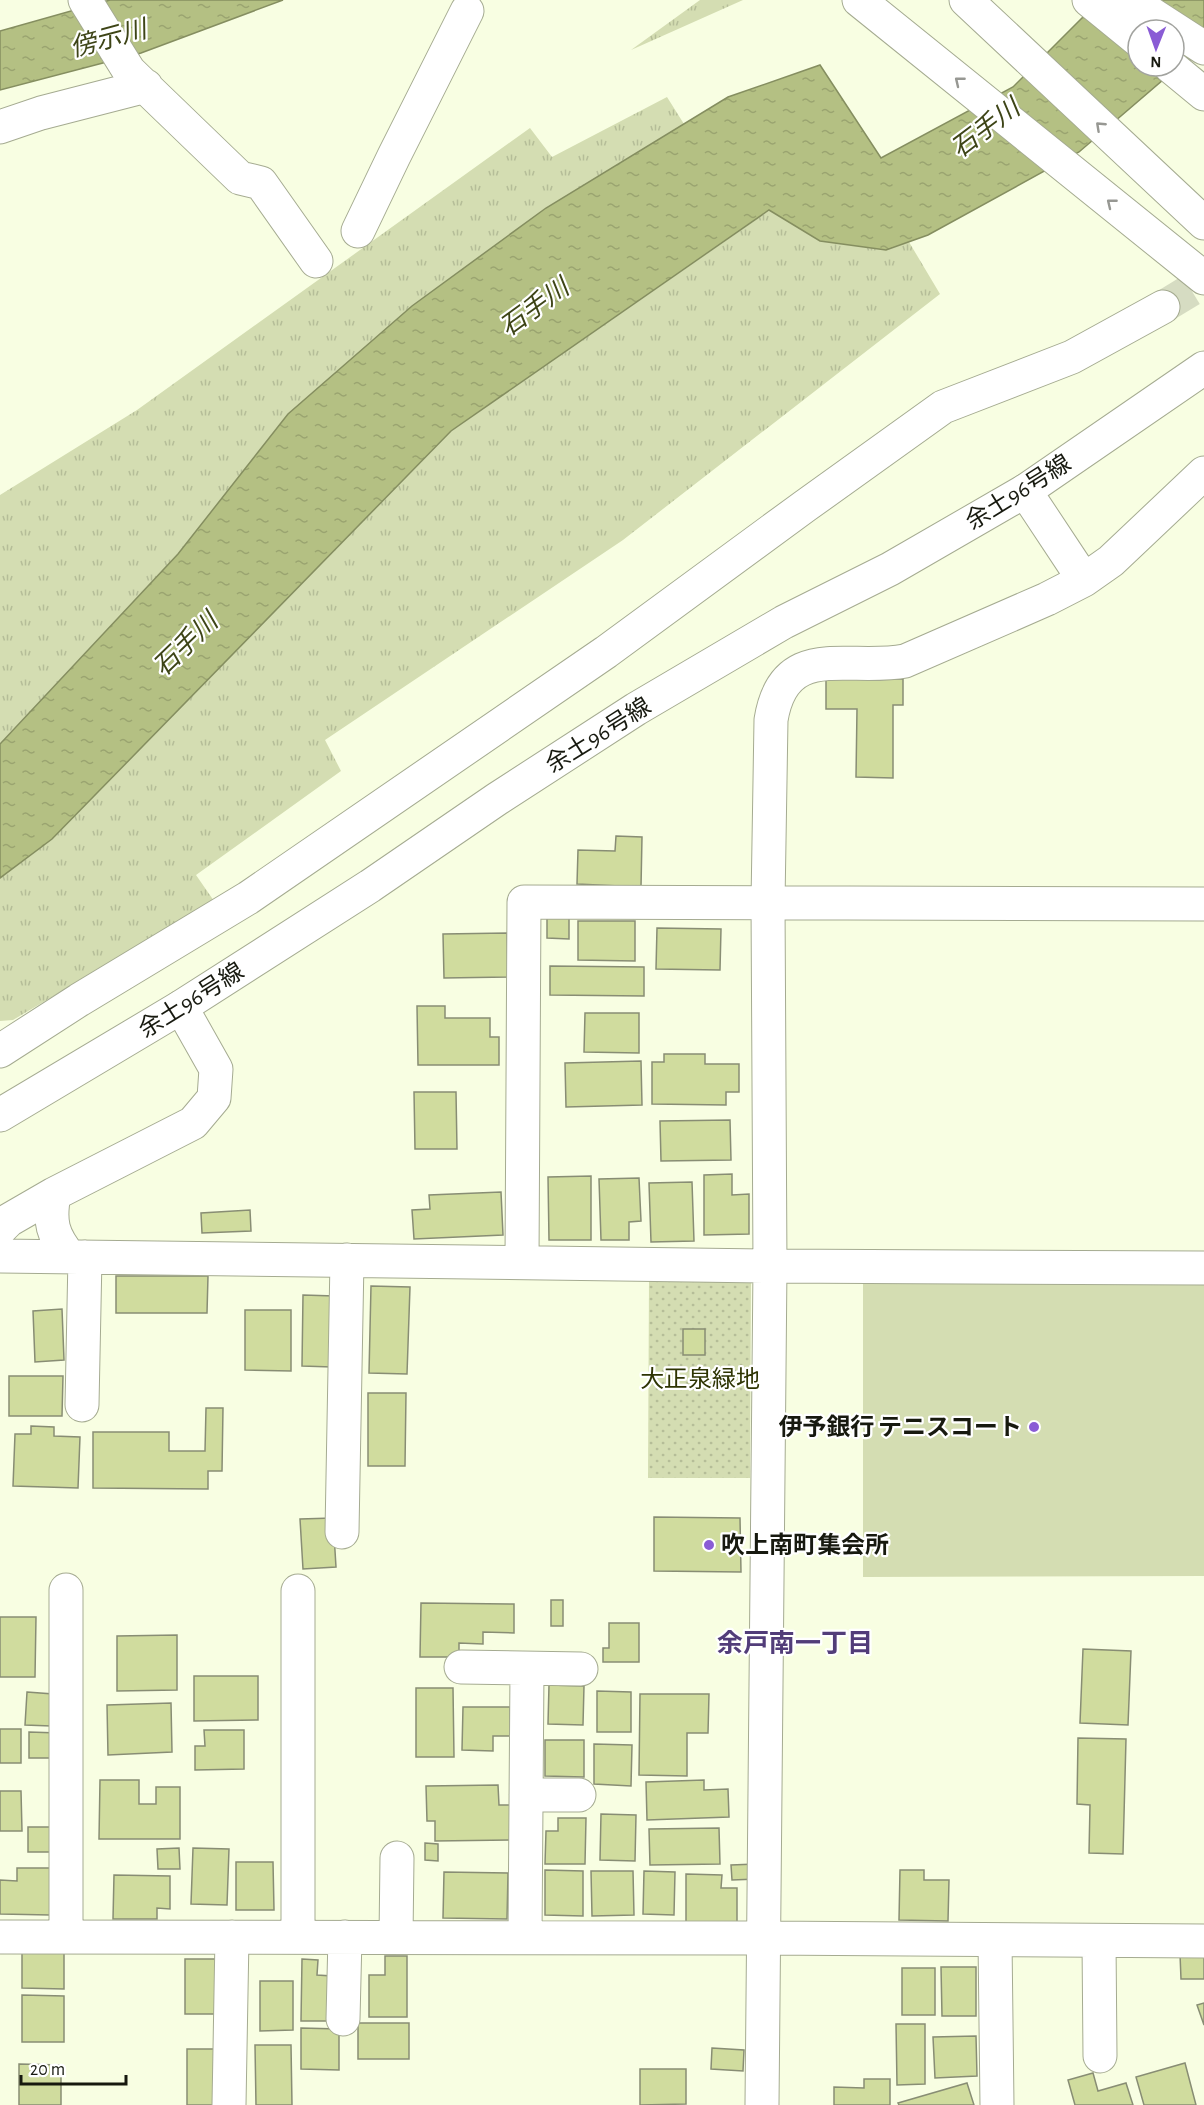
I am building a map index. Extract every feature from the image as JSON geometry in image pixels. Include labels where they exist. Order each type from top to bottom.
[{"type":"main road","points":[[85,0],[138,79],[240,178],[261,183],[316,261]]},
{"type":"main road","points":[[859,0],[1204,278]]},
{"type":"main road","points":[[966,0],[1204,223]]},
{"type":"main road","points":[[1089,0],[1126,30]]},
{"type":"main road","points":[[1130,0],[1204,48]]},
{"type":"main road","points":[[358,231],[467,11]]},
{"type":"main road","points":[[1185,78],[1204,94]]},
{"type":"main road","points":[[0,127],[138,79]]},
{"type":"main road","points":[[1,1050],[78,1000],[248,898],[606,652],[943,407],[1072,357],[1163,307]]},
{"type":"main road","name":"余土96号線","points":[[0,1115],[182,1007],[370,886],[497,799],[636,709],[784,622],[890,569],[1025,491],[1204,368]]},
{"type":"main road","points":[[762,2105],[770,1266],[768,902],[771,720],[774,699],[787,681],[806,666],[830,663],[886,664],[905,661],[1047,599],[1084,580],[1111,561],[1204,472]]},
{"type":"main road","points":[[1025,491],[1084,580]]},
{"type":"main road","points":[[522,1262],[524,902],[1204,904]]},
{"type":"main road","points":[[0,1229],[9,1220],[54,1194],[193,1123],[214,1098],[216,1069],[182,1007]]},
{"type":"main road","points":[[54,1194],[51,1211],[52,1228],[59,1243],[77,1257]]},
{"type":"main road","points":[[0,1256],[770,1266],[1204,1268]]},
{"type":"main road","points":[[77,1257],[82,1404]]},
{"type":"main road","points":[[342,1533],[347,1260]]},
{"type":"main road","points":[[66,1590],[66,1937]]},
{"type":"main road","points":[[298,1591],[298,1936]]},
{"type":"main road","points":[[461,1667],[580,1670]]},
{"type":"main road","points":[[525,1938],[527,1668]]},
{"type":"main road","points":[[526,1796],[579,1795]]},
{"type":"main road","points":[[396,1937],[397,1858]]},
{"type":"main road","points":[[0,1946],[0,1937],[298,1936],[1204,1941]]},
{"type":"main road","points":[[229,2105],[232,1937]]},
{"type":"main road","points":[[344,2019],[345,1937]]},
{"type":"main road","points":[[995,1940],[997,2105]]},
{"type":"main road","points":[[1099,1941],[1100,2056]]},
{"type":"green space","points":[[700,0],[743,0],[631,50]]},
{"type":"green space","points":[[667,97],[684,124],[546,208],[288,414],[178,554],[0,744],[0,495],[137,410],[530,128],[552,157]]},
{"type":"green space","points":[[770,210],[820,241],[886,250],[909,242],[940,294],[623,540],[325,740],[341,771],[196,875],[214,901],[13,1020],[0,1021],[0,878],[52,839],[451,431]]},
{"type":"green space","name":"伊予銀行 テニスコート","points":[[863,1278],[1204,1278],[1204,1576],[863,1577]]},
{"type":"green space","name":"大正泉緑地","points":[[649,1280],[751,1280],[750,1478],[648,1478]]},
{"type":"water","name":"傍示川","points":[[110,0],[283,0],[141,53],[0,90],[0,31]]},
{"type":"water","name":"石手川","points":[[1100,0],[1204,0],[1204,51],[1186,60],[1186,18],[1126,18],[1126,78],[1165,78],[1079,152],[928,235],[886,250],[820,241],[769,210],[451,431],[52,839],[0,878],[0,744],[178,554],[288,414],[412,306],[546,208],[728,97],[820,65],[881,158],[1013,87]]},
{"type":"building","points":[[826,678],[903,679],[903,705],[893,705],[893,778],[856,777],[857,709],[826,709]]},
{"type":"building","points":[[616,836],[642,837],[641,887],[577,884],[578,850],[615,851]]},
{"type":"building","points":[[547,917],[569,917],[569,939],[547,938]]},
{"type":"building","points":[[578,921],[635,921],[635,961],[578,960]]},
{"type":"building","points":[[657,928],[721,929],[720,970],[656,969]]},
{"type":"building","points":[[507,933],[508,977],[444,978],[443,934]]},
{"type":"building","points":[[550,966],[644,967],[644,996],[550,995]]},
{"type":"building","points":[[417,1006],[445,1006],[445,1018],[490,1018],[490,1037],[499,1037],[499,1065],[418,1065]]},
{"type":"building","points":[[585,1013],[639,1013],[639,1053],[584,1052]]},
{"type":"building","points":[[664,1054],[705,1054],[705,1064],[739,1064],[739,1092],[726,1092],[726,1105],[652,1104],[652,1062],[664,1062]]},
{"type":"building","points":[[641,1061],[642,1105],[566,1107],[565,1063]]},
{"type":"building","points":[[414,1092],[456,1092],[457,1149],[415,1149]]},
{"type":"building","points":[[730,1120],[731,1160],[661,1161],[660,1121]]},
{"type":"building","points":[[732,1174],[732,1195],[749,1194],[749,1234],[704,1235],[704,1175]]},
{"type":"building","points":[[591,1176],[591,1240],[549,1240],[548,1177]]},
{"type":"building","points":[[639,1178],[641,1221],[629,1222],[629,1240],[601,1240],[599,1179]]},
{"type":"building","points":[[692,1182],[694,1241],[651,1242],[649,1183]]},
{"type":"building","points":[[501,1192],[503,1235],[414,1239],[412,1210],[430,1209],[429,1195]]},
{"type":"building","points":[[250,1210],[251,1231],[202,1233],[201,1213]]},
{"type":"building","points":[[116,1276],[208,1276],[207,1313],[116,1313]]},
{"type":"building","points":[[371,1286],[410,1287],[407,1374],[369,1373]]},
{"type":"building","points":[[303,1295],[334,1296],[332,1367],[302,1366]]},
{"type":"building","points":[[62,1309],[64,1360],[35,1362],[33,1311]]},
{"type":"building","points":[[245,1310],[291,1310],[291,1371],[245,1370]]},
{"type":"building","points":[[683,1329],[705,1329],[705,1355],[683,1355]]},
{"type":"building","points":[[9,1376],[63,1376],[62,1416],[9,1416]]},
{"type":"building","points":[[368,1393],[406,1393],[405,1466],[368,1466]]},
{"type":"building","points":[[206,1408],[223,1408],[222,1471],[208,1471],[208,1489],[93,1488],[93,1432],[169,1432],[169,1451],[205,1451]]},
{"type":"building","points":[[31,1426],[54,1427],[54,1436],[80,1437],[78,1488],[13,1486],[15,1434],[31,1434]]},
{"type":"building","points":[[654,1517],[740,1518],[741,1572],[654,1571]]},
{"type":"building","points":[[333,1518],[336,1567],[303,1569],[300,1519]]},
{"type":"building","points":[[551,1600],[563,1600],[563,1626],[551,1626]]},
{"type":"building","points":[[421,1603],[514,1604],[514,1633],[483,1632],[483,1644],[459,1643],[459,1657],[420,1657]]},
{"type":"building","points":[[0,1617],[36,1617],[35,1677],[0,1677]]},
{"type":"building","points":[[609,1623],[639,1623],[639,1662],[603,1662],[603,1648],[609,1648]]},
{"type":"building","points":[[177,1635],[177,1690],[117,1691],[117,1636]]},
{"type":"building","points":[[1083,1649],[1131,1651],[1128,1725],[1080,1723]]},
{"type":"building","points":[[194,1676],[258,1676],[258,1720],[194,1721]]},
{"type":"building","points":[[549,1685],[584,1686],[583,1725],[548,1724]]},
{"type":"building","points":[[416,1688],[453,1688],[454,1757],[416,1757]]},
{"type":"building","points":[[597,1691],[631,1692],[631,1732],[597,1732]]},
{"type":"building","points":[[27,1692],[53,1694],[51,1726],[25,1725]]},
{"type":"building","points":[[640,1694],[709,1694],[708,1733],[687,1733],[687,1776],[639,1775]]},
{"type":"building","points":[[171,1703],[172,1752],[108,1755],[107,1705]]},
{"type":"building","points":[[463,1707],[510,1707],[510,1736],[493,1736],[493,1751],[462,1750]]},
{"type":"building","points":[[0,1729],[21,1729],[21,1763],[0,1763]]},
{"type":"building","points":[[204,1730],[244,1730],[244,1769],[195,1770],[195,1746],[205,1746]]},
{"type":"building","points":[[29,1732],[58,1733],[58,1758],[29,1758]]},
{"type":"building","points":[[1078,1738],[1126,1739],[1123,1854],[1089,1853],[1090,1805],[1077,1804]]},
{"type":"building","points":[[545,1740],[584,1740],[584,1777],[545,1776]]},
{"type":"building","points":[[594,1744],[632,1745],[631,1786],[594,1784]]},
{"type":"building","points":[[100,1780],[139,1780],[139,1804],[156,1804],[156,1787],[180,1787],[180,1839],[99,1839]]},
{"type":"building","points":[[704,1780],[704,1790],[728,1789],[729,1817],[647,1820],[646,1782]]},
{"type":"building","points":[[498,1785],[499,1805],[511,1805],[511,1840],[435,1841],[435,1821],[427,1821],[426,1786]]},
{"type":"building","points":[[0,1791],[21,1791],[22,1831],[0,1831]]},
{"type":"building","points":[[601,1814],[636,1815],[635,1861],[600,1860]]},
{"type":"building","points":[[558,1818],[586,1818],[585,1864],[545,1864],[546,1831],[558,1831]]},
{"type":"building","points":[[28,1827],[58,1827],[58,1852],[28,1852]]},
{"type":"building","points":[[719,1828],[720,1864],[650,1865],[649,1829]]},
{"type":"building","points":[[425,1843],[438,1844],[438,1861],[425,1860]]},
{"type":"building","points":[[179,1848],[180,1869],[158,1869],[157,1849]]},
{"type":"building","points":[[193,1848],[229,1849],[227,1905],[191,1904]]},
{"type":"building","points":[[236,1862],[273,1862],[274,1910],[236,1910]]},
{"type":"building","points":[[756,1864],[757,1879],[732,1880],[731,1865]]},
{"type":"building","points":[[17,1868],[51,1868],[50,1915],[0,1914],[0,1880],[17,1881]]},
{"type":"building","points":[[545,1870],[583,1871],[583,1916],[545,1915]]},
{"type":"building","points":[[900,1870],[924,1870],[924,1880],[949,1880],[948,1921],[899,1920]]},
{"type":"building","points":[[591,1871],[633,1871],[634,1915],[592,1916]]},
{"type":"building","points":[[644,1871],[675,1872],[674,1915],[643,1914]]},
{"type":"building","points":[[444,1872],[508,1873],[507,1919],[443,1918]]},
{"type":"building","points":[[686,1874],[722,1875],[721,1888],[737,1888],[737,1923],[686,1922]]},
{"type":"building","points":[[114,1875],[170,1876],[170,1909],[157,1908],[157,1919],[113,1919]]},
{"type":"building","points":[[22,1949],[64,1949],[64,1989],[22,1988]]},
{"type":"building","points":[[1204,1953],[1204,1979],[1181,1979],[1180,1954]]},
{"type":"building","points":[[385,1956],[407,1956],[407,2017],[369,2017],[369,1975],[385,1975]]},
{"type":"building","points":[[185,1959],[222,1959],[222,2014],[185,2014]]},
{"type":"building","points":[[302,1959],[318,1960],[317,1975],[332,1976],[332,2021],[301,2021]]},
{"type":"building","points":[[941,1967],[976,1967],[976,2016],[942,2016]]},
{"type":"building","points":[[902,1968],[935,1968],[935,2015],[902,2015]]},
{"type":"building","points":[[260,1981],[293,1981],[293,2030],[260,2031]]},
{"type":"building","points":[[22,1995],[64,1996],[64,2042],[22,2042]]},
{"type":"building","points":[[1204,2003],[1204,2025],[1197,2005]]},
{"type":"building","points":[[358,2023],[409,2023],[409,2059],[358,2059]]},
{"type":"building","points":[[896,2024],[925,2024],[925,2084],[897,2085]]},
{"type":"building","points":[[301,2028],[339,2029],[339,2070],[301,2069]]},
{"type":"building","points":[[976,2036],[977,2076],[935,2078],[933,2037]]},
{"type":"building","points":[[255,2045],[291,2045],[292,2105],[256,2105]]},
{"type":"building","points":[[712,2048],[744,2050],[743,2071],[711,2069]]},
{"type":"building","points":[[187,2049],[218,2049],[218,2105],[187,2105]]},
{"type":"building","points":[[1185,2063],[1196,2105],[1144,2105],[1136,2077]]},
{"type":"building","points":[[19,2064],[61,2065],[61,2105],[19,2105]]},
{"type":"building","points":[[640,2069],[686,2069],[686,2104],[640,2105]]},
{"type":"building","points":[[1093,2073],[1098,2091],[1126,2083],[1133,2105],[1075,2105],[1068,2080]]},
{"type":"building","points":[[864,2079],[890,2079],[890,2105],[834,2105],[834,2087],[864,2088]]},
{"type":"building","points":[[967,2083],[974,2105],[899,2105],[898,2103]]},
{"type":"tunnel","points":[[1163,307],[1204,282]]},
{"type":"place","name":"伊予銀行 テニスコート","points":[[1034,1427]]},
{"type":"place","name":"吹上南町集会所","points":[[709,1545]]},
{"type":"district","name":"余戸南一丁目","points":[[795,1643]]}]
